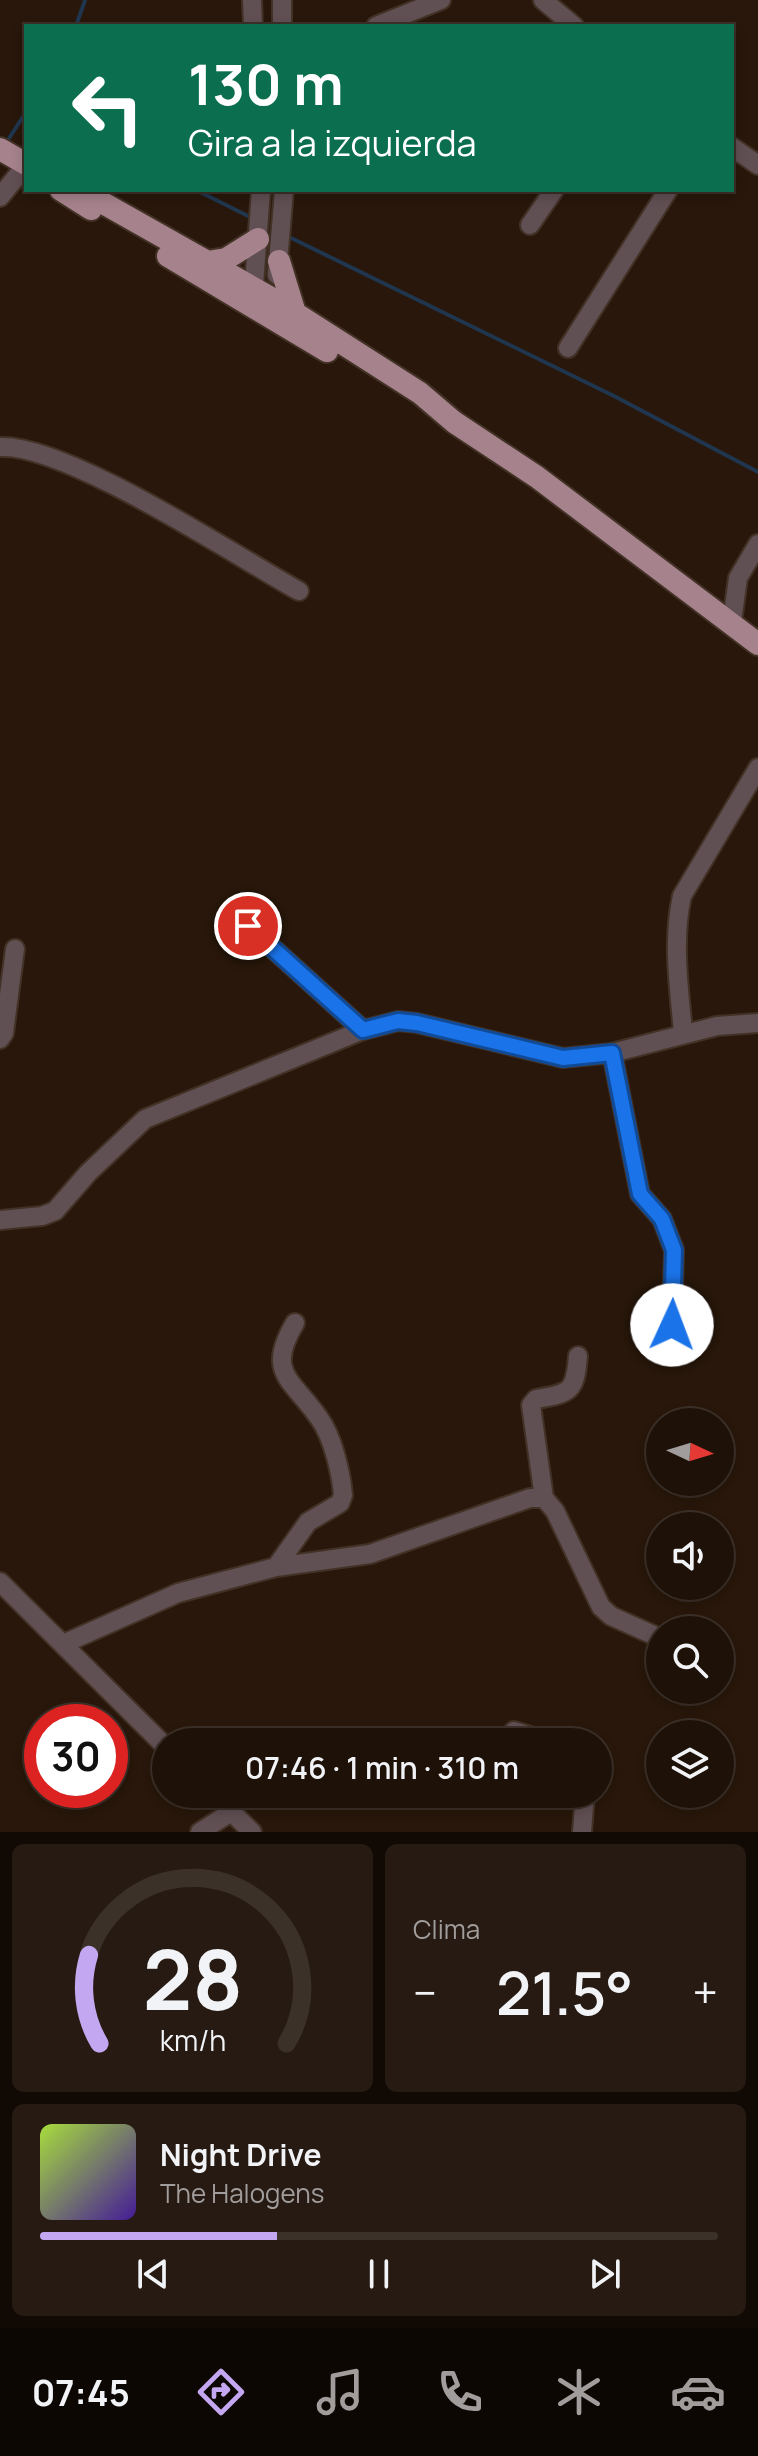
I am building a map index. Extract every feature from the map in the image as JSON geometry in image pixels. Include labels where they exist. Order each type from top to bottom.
[{"type":"main road","points":[[65,192],[262,302],[295,313],[420,393],[454,422],[537,477],[758,644]]},
{"type":"main road","points":[[84,192],[207,262],[410,401],[454,422]]},
{"type":"main road","points":[[207,262],[226,259],[259,237]]},
{"type":"main road","points":[[280,257],[295,313]]},
{"type":"street","points":[[252,0],[253,24]]},
{"type":"street","points":[[282,0],[282,24]]},
{"type":"street","points":[[381,24],[441,0]]},
{"type":"street","points":[[545,12],[570,24]]},
{"type":"street","points":[[734,148],[758,165]]},
{"type":"street","points":[[0,197],[17,160]]},
{"type":"street","points":[[261,192],[262,302]]},
{"type":"street","points":[[262,302],[280,257],[284,192]]},
{"type":"street","points":[[530,225],[553,192]]},
{"type":"street","points":[[568,348],[667,192]]},
{"type":"street","points":[[0,447],[17,446],[104,480],[299,591]]},
{"type":"street","points":[[732,622],[738,578],[758,544]]},
{"type":"street","points":[[683,1032],[678,967],[678,914],[682,896],[758,768]]},
{"type":"street","points":[[248,926],[363,1030]]},
{"type":"street","points":[[0,1039],[4,1033],[15,949]]},
{"type":"street","points":[[0,1220],[42,1216],[55,1211],[145,1119],[363,1030],[398,1021],[417,1023],[563,1058],[612,1053],[683,1032],[758,1023]]},
{"type":"street","points":[[612,1053],[640,1194],[662,1219],[674,1250],[672,1325]]},
{"type":"street","points":[[276,1567],[308,1522],[340,1503],[343,1495],[322,1421],[287,1379],[280,1363],[281,1347],[295,1323]]},
{"type":"street","points":[[578,1356],[572,1388],[565,1394],[536,1399],[531,1405],[544,1498],[555,1511],[601,1607],[611,1616],[646,1632]]},
{"type":"street","points":[[63,1644],[178,1593],[276,1567],[370,1554],[530,1498],[544,1498]]},
{"type":"street","points":[[0,1582],[152,1733]]},
{"type":"street","points":[[227,1808],[252,1832]]},
{"type":"street","points":[[582,1832],[584,1808]]},
{"type":"street","points":[[200,1832],[231,1812]]},
{"type":"waterway","points":[[77,24],[85,0]]},
{"type":"waterway","points":[[6,143],[24,115]]},
{"type":"waterway","points":[[200,192],[252,218]]},
{"type":"waterway","points":[[285,235],[614,396],[758,472]]},
{"type":"route","points":[[248,926],[310,986],[363,1030],[398,1021],[563,1058],[612,1053],[640,1194],[662,1219],[670,1233],[674,1250],[672,1325]]}]
